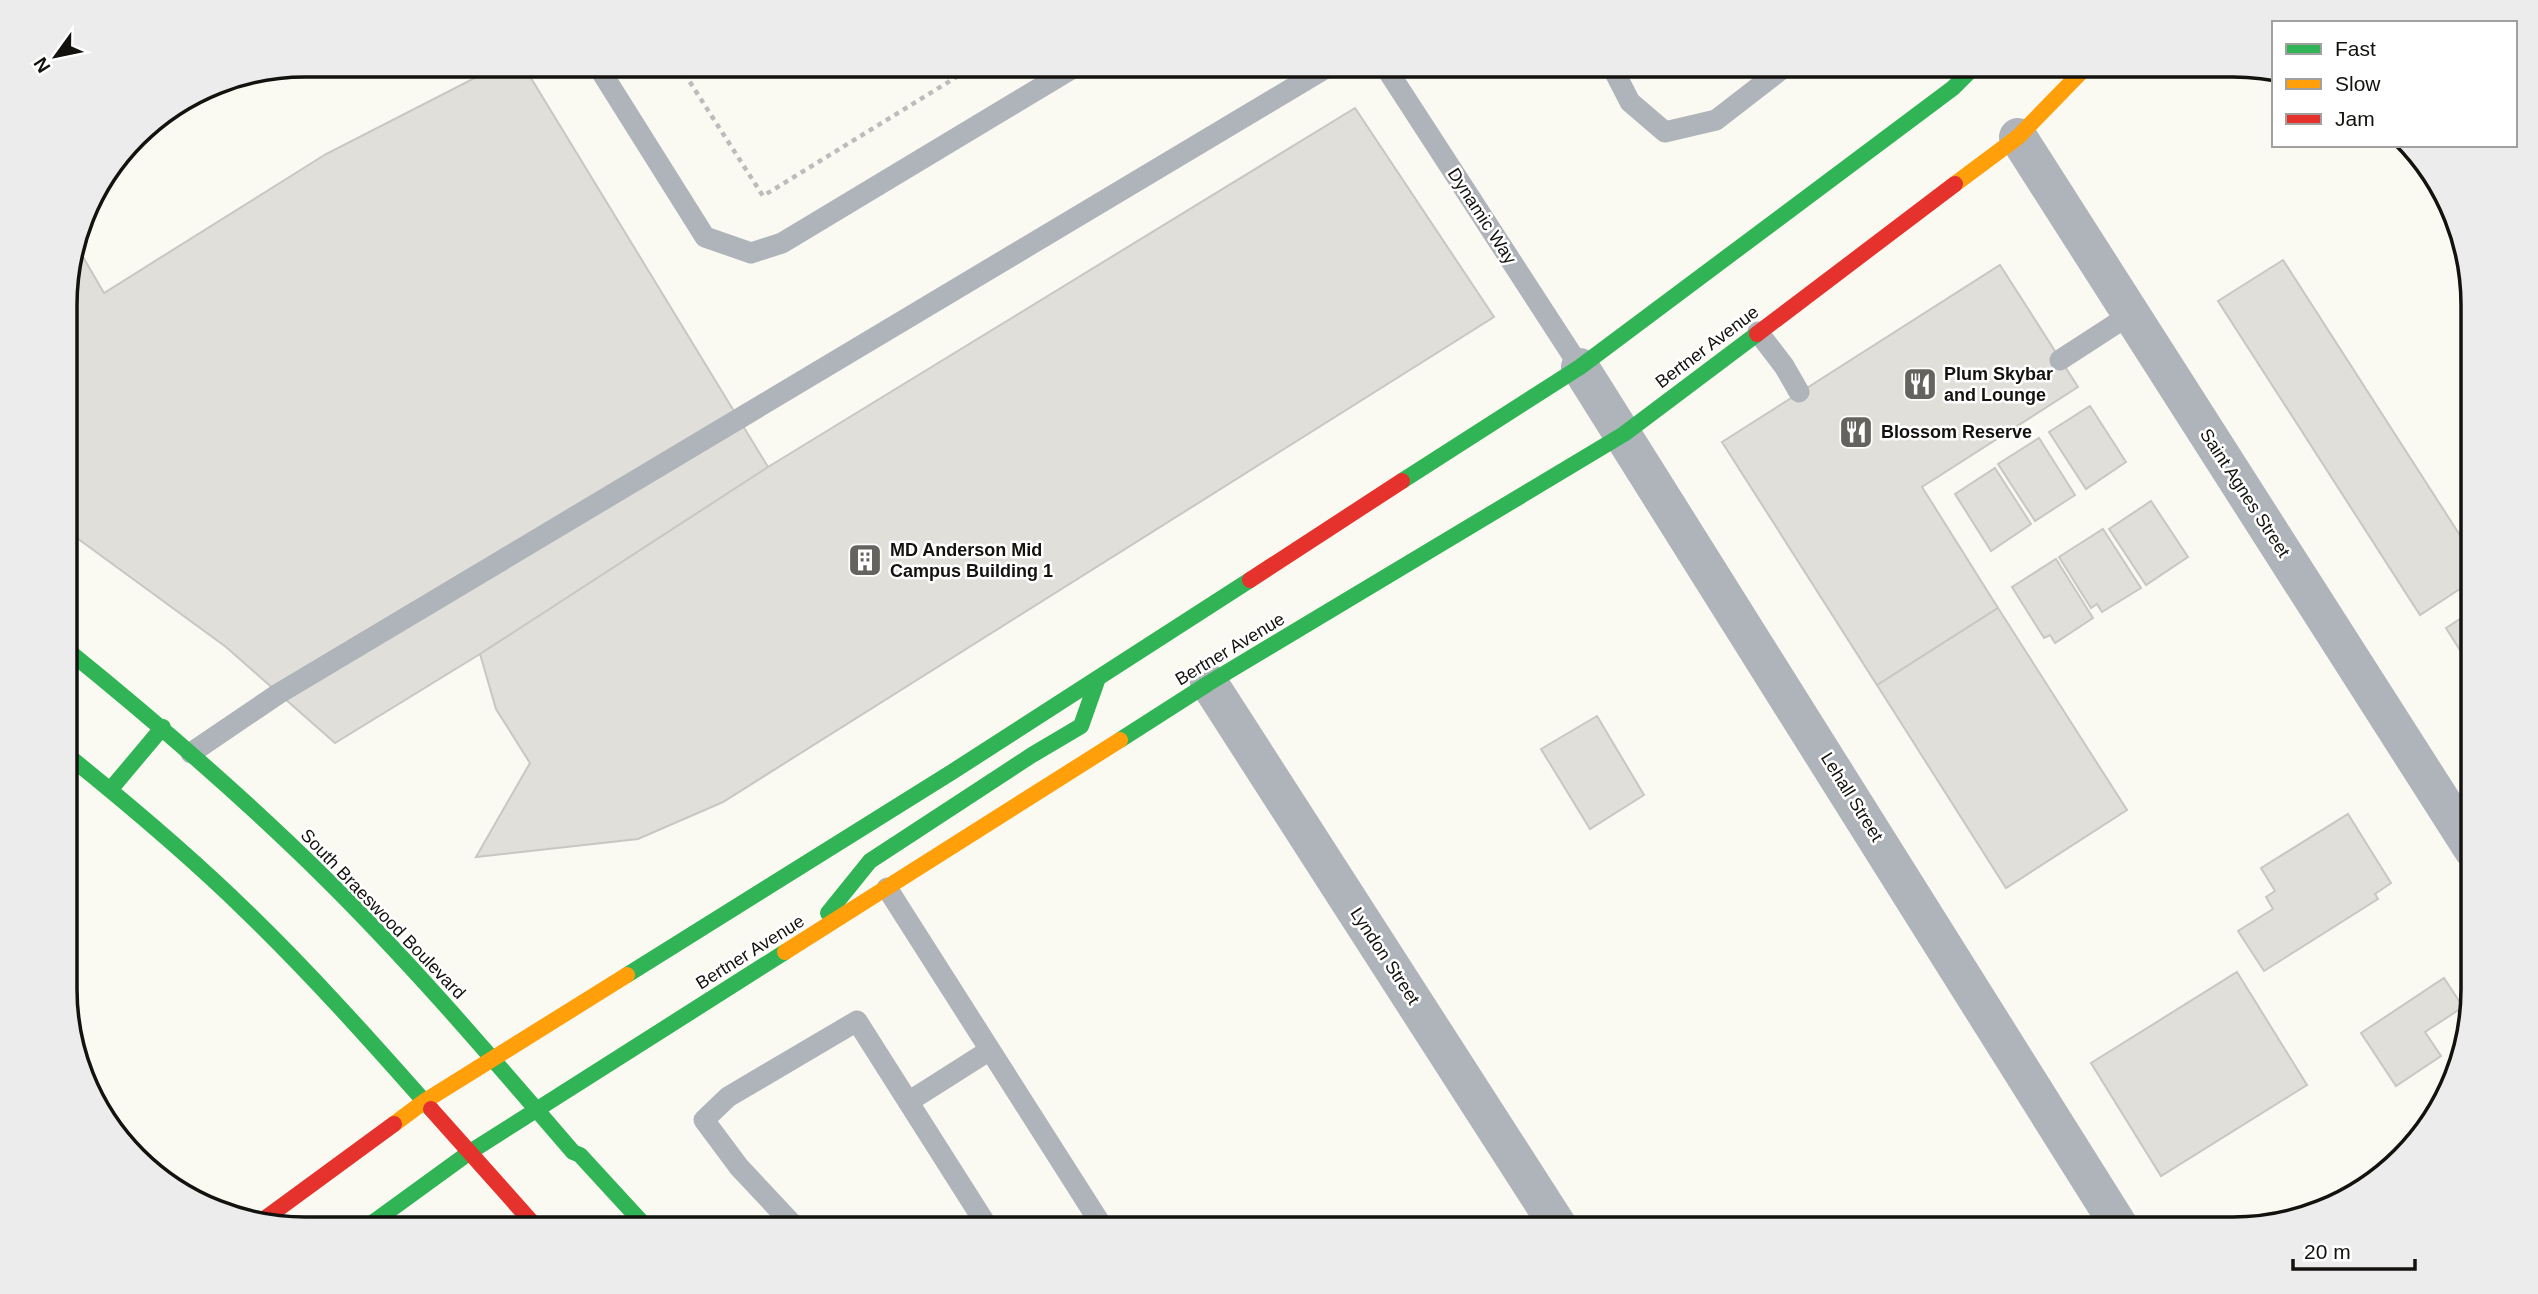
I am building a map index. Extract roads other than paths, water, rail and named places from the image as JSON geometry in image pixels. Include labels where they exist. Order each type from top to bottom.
[{"type":"street","points":[[271,1214],[425,1101],[940,779],[1580,367],[1953,88],[1964,77]]},
{"type":"street","name":"Bertner Avenue","points":[[381,1217],[470,1152],[1209,683],[1624,434],[2018,137],[2076,77]]},
{"type":"street","name":"Saint Agnes Street","points":[[2018,137],[2461,831]]},
{"type":"street","name":"Lehall Street","points":[[1580,367],[2113,1217]]},
{"type":"street","name":"South Braeswood Boulevard","points":[[77,658],[163,727],[324,877],[493,1059],[573,1152],[580,1155],[637,1217]]},
{"type":"street","points":[[810,937],[870,861],[1081,726],[1098,678]]},
{"type":"street","name":"Lyndon Street","points":[[1209,683],[1552,1217]]},
{"type":"street","points":[[110,790],[163,727]]},
{"type":"street","points":[[77,763],[168,839],[270,934],[425,1101],[527,1217]]},
{"type":"lane","points":[[605,77],[705,237],[751,253],[782,243],[1058,77]]},
{"type":"lane","points":[[191,753],[278,694],[1311,77]]},
{"type":"lane","name":"Dynamic Way","points":[[1392,77],[1580,367]]},
{"type":"lane","points":[[1617,77],[1630,102],[1665,132],[1716,120],[1772,77]]},
{"type":"lane","points":[[2060,360],[2132,314]]},
{"type":"lane","points":[[1758,332],[1784,366],[1799,393]]},
{"type":"lane","points":[[887,888],[1096,1217]]},
{"type":"lane","points":[[786,1217],[739,1167],[704,1120],[728,1097],[857,1021],[981,1217]]},
{"type":"lane","points":[[908,1102],[990,1050]]},
{"type":"place","name":"Plum Skybar and Lounge","points":[[1920,384]]},
{"type":"place","name":"Blossom Reserve","points":[[1856,432]]},
{"type":"place","name":"MD Anderson Mid Campus Building 1","points":[[865,560]]}]
